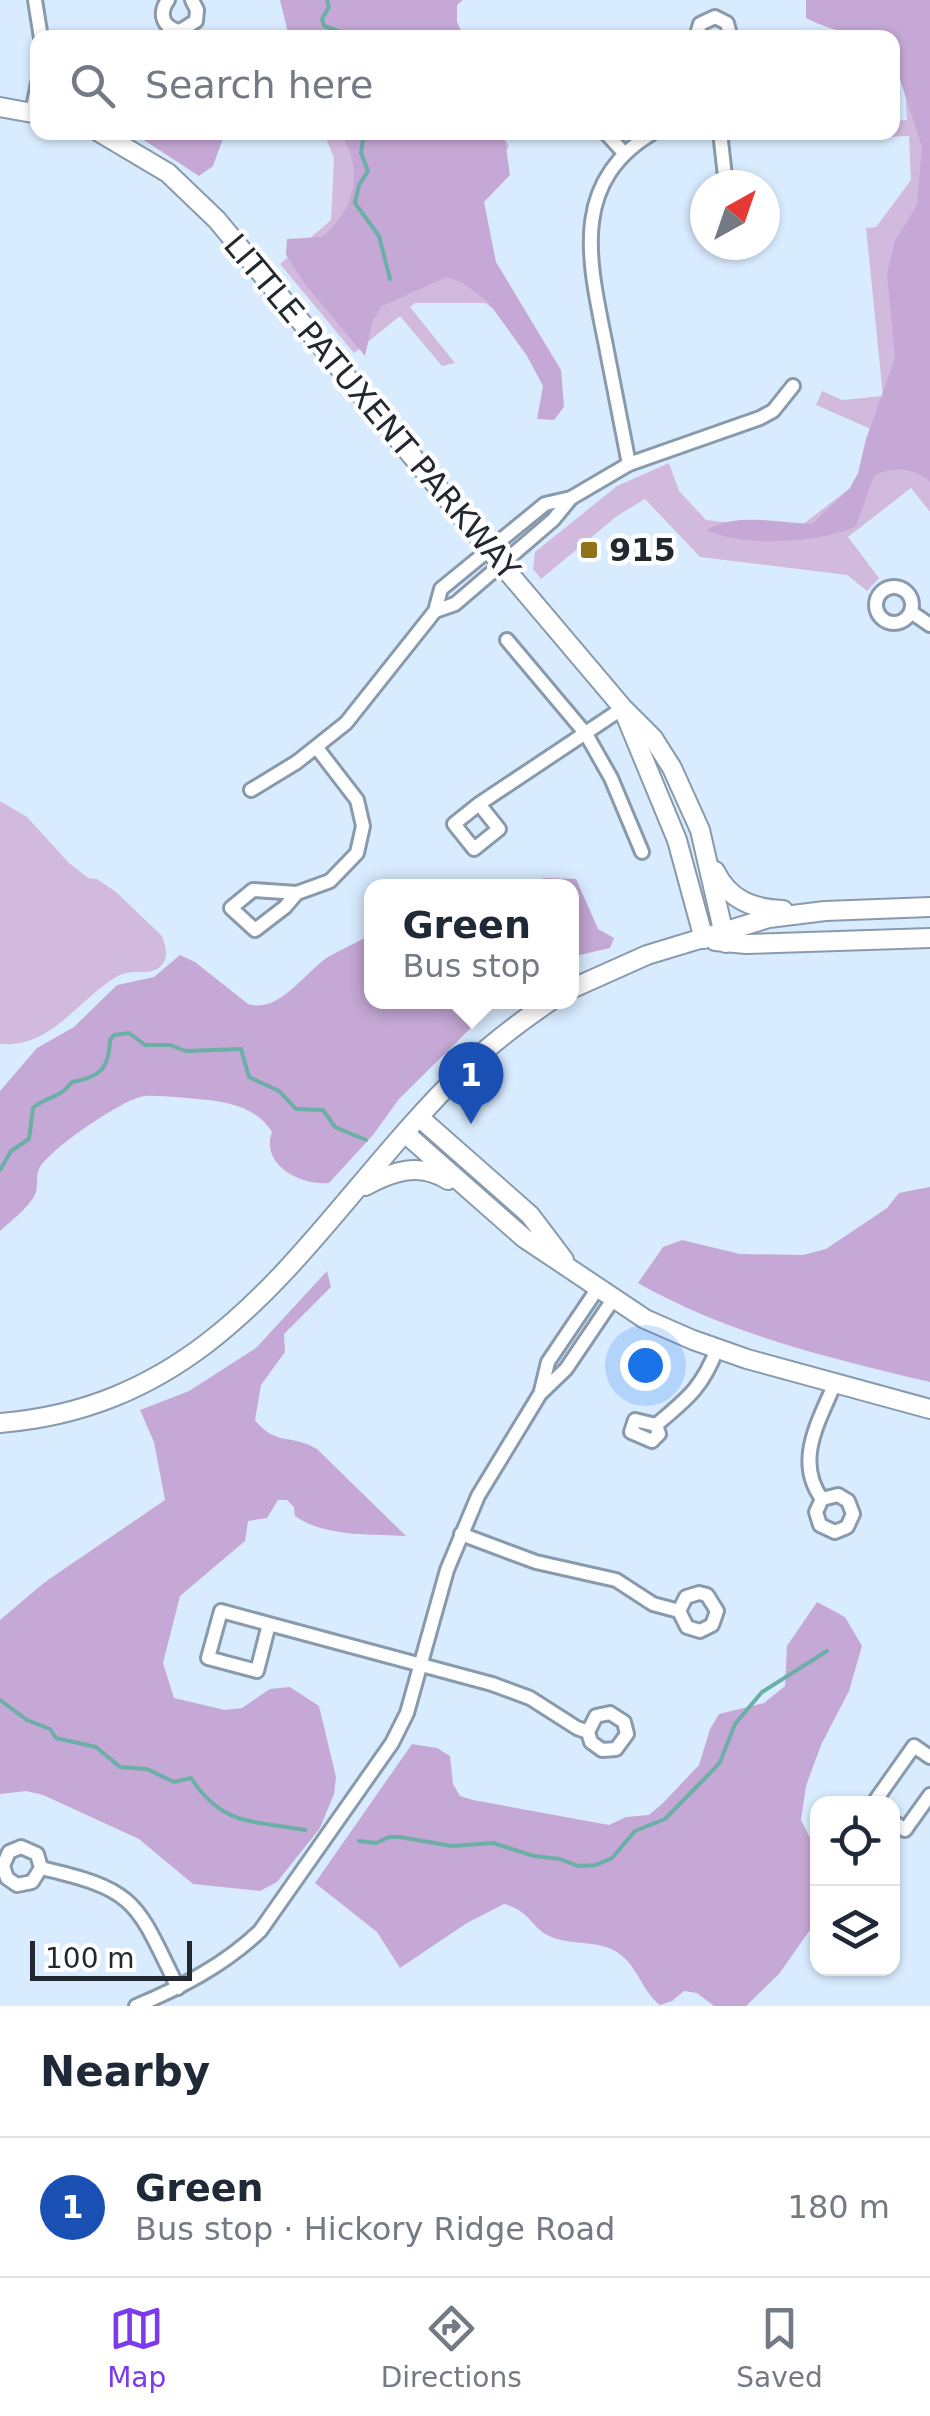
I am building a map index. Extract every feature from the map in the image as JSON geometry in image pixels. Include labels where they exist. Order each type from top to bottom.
[{"type":"street","points":[[35,0],[40,30]]},
{"type":"street","points":[[168,0],[162,18],[177,30]]},
{"type":"street","points":[[182,30],[196,21],[197,10],[192,0]]},
{"type":"street","points":[[698,30],[700,24],[715,18],[727,24],[729,30]]},
{"type":"street","points":[[0,107],[30,112]]},
{"type":"street","name":"LITTLE PATUXENT PARKWAY","points":[[112,140],[168,174],[217,220],[488,548],[653,738],[689,804],[708,857],[724,936]]},
{"type":"street","points":[[612,140],[624,153]]},
{"type":"street","points":[[629,464],[588,247],[596,200],[624,153],[643,140]]},
{"type":"street","points":[[721,140],[724,170]]},
{"type":"street","points":[[251,790],[317,748],[356,712],[435,611],[441,589],[545,504],[570,498],[629,464],[760,418],[772,411],[793,386]]},
{"type":"street","points":[[435,611],[455,604],[554,520],[570,498]]},
{"type":"street","points":[[911,612],[930,625]]},
{"type":"street","points":[[507,640],[586,734],[611,778],[642,852]]},
{"type":"street","points":[[479,804],[623,708]]},
{"type":"street","name":"LITTLE PATUXENT PARKWAY","points":[[623,708],[677,840],[704,939]]},
{"type":"street","points":[[297,893],[285,908],[255,930],[231,908],[253,890],[297,893],[330,881],[350,863],[361,840],[362,814],[357,800],[317,748]]},
{"type":"street","points":[[708,857],[720,882],[744,902],[768,909],[930,908]]},
{"type":"street","points":[[724,936],[769,918],[826,911]]},
{"type":"street","points":[[579,985],[647,955],[724,936],[930,938]]},
{"type":"street","points":[[0,1423],[92,1405],[118,1396],[186,1360],[240,1318],[492,1044],[540,1009]]},
{"type":"street","points":[[420,1118],[530,1215],[567,1265]]},
{"type":"street","points":[[406,1134],[524,1238],[645,1318],[717,1350],[930,1408]]},
{"type":"street","points":[[356,1190],[387,1174],[412,1168],[438,1174],[474,1196]]},
{"type":"street","points":[[136,2006],[178,1988],[243,1947],[277,1910],[392,1743],[407,1713],[460,1534],[498,1458],[540,1394],[548,1362],[606,1293]]},
{"type":"street","points":[[656,1425],[700,1386],[717,1350]]},
{"type":"street","points":[[822,1499],[812,1487],[808,1451],[835,1383]]},
{"type":"street","points":[[460,1534],[536,1562],[616,1580],[653,1604],[679,1612]]},
{"type":"street","points":[[270,1624],[257,1671],[208,1658],[221,1611],[270,1624],[512,1690],[588,1732]]},
{"type":"street","points":[[879,1796],[914,1746],[930,1757]]},
{"type":"street","points":[[900,1827],[905,1830],[930,1796]]},
{"type":"street","points":[[41,1868],[106,1885],[134,1906],[178,1988]]},
{"type":"shaded area","points":[[280,0],[463,0],[457,5],[461,30],[287,30]]},
{"type":"shaded area","points":[[806,0],[930,0],[930,482],[910,471],[888,471],[874,476],[856,526],[803,539],[740,539],[707,530],[744,520],[812,524],[850,488],[858,473],[895,358],[887,274],[895,241],[917,205],[922,147],[900,79],[900,30],[839,30],[806,18]]},
{"type":"shaded area","points":[[930,0],[930,512],[911,488],[848,537],[879,578],[867,591],[847,575],[700,557],[645,499],[617,516],[541,579],[533,569],[535,552],[617,486],[669,463],[679,491],[706,520],[794,531],[883,463],[880,433],[816,405],[822,391],[842,400],[883,396],[866,228],[876,227],[911,180],[909,136],[900,136],[900,120],[907,120],[900,30]]},
{"type":"shaded area","points":[[144,140],[222,140],[213,166],[199,176]]},
{"type":"shaded area","points":[[327,140],[505,140],[509,146],[469,218],[508,320],[485,303],[415,303],[410,307],[455,363],[442,366],[400,316],[354,353],[280,264],[331,220],[334,158]]},
{"type":"shaded area","points":[[344,140],[505,140],[510,175],[484,202],[496,262],[561,370],[564,407],[554,420],[537,419],[543,386],[527,356],[489,303],[463,283],[447,277],[382,306],[373,320],[365,356],[304,283],[286,255],[287,239],[322,237],[342,215],[353,189]]},
{"type":"shaded area","points":[[0,801],[27,817],[88,878],[97,879],[116,892],[162,936],[166,952],[164,963],[157,969],[118,976],[34,1039],[0,1044]]},
{"type":"shaded area","points":[[579,886],[598,929],[614,938],[610,948],[579,955]]},
{"type":"shaded area","points":[[364,939],[364,1009],[492,1009],[399,1099],[373,1135],[329,1183],[295,1177],[277,1163],[270,1144],[272,1132],[249,1111],[209,1100],[145,1096],[105,1115],[45,1160],[30,1203],[0,1231],[0,1091],[37,1048],[74,1027],[117,985],[154,977],[180,955],[195,962],[248,1004],[259,1005],[281,997],[328,957]]},
{"type":"shaded area","points":[[930,1187],[930,1382],[744,1331],[638,1283],[663,1247],[682,1240],[740,1254],[803,1255],[826,1249],[887,1208],[899,1193]]},
{"type":"shaded area","points":[[327,1271],[331,1287],[284,1334],[285,1352],[261,1385],[255,1420],[277,1437],[317,1449],[406,1536],[320,1528],[295,1516],[294,1507],[287,1500],[278,1500],[267,1518],[248,1521],[245,1541],[180,1596],[163,1663],[174,1698],[225,1710],[242,1708],[270,1689],[290,1687],[319,1706],[336,1777],[334,1794],[320,1828],[277,1882],[260,1891],[193,1884],[139,1839],[43,1795],[26,1791],[0,1794],[0,1620],[45,1582],[165,1500],[154,1442],[140,1410],[189,1391],[256,1348]]},
{"type":"shaded area","points":[[817,1602],[845,1617],[862,1646],[849,1691],[821,1745],[806,1786],[801,1820],[810,1838],[810,1930],[779,1974],[746,2006],[714,2006],[697,1993],[684,1991],[660,2005],[615,1951],[554,1938],[520,1911],[504,1904],[467,1923],[400,1968],[377,1932],[315,1883],[412,1744],[437,1748],[450,1756],[453,1784],[460,1796],[473,1800],[609,1825],[626,1817],[649,1815],[699,1765],[719,1714],[764,1703],[785,1686],[787,1646]]},
{"type":"waterway","points":[[327,0],[329,7],[322,19],[324,26],[335,30]]},
{"type":"waterway","points":[[363,140],[361,153],[368,171],[359,185],[355,203],[379,236],[390,279]]},
{"type":"waterway","points":[[0,1170],[11,1151],[29,1139],[33,1108],[72,1082],[97,1074],[108,1058],[110,1040],[114,1035],[129,1033],[145,1045],[170,1045],[186,1051],[241,1049],[249,1077],[279,1091],[296,1109],[323,1110],[335,1127],[366,1140]]},
{"type":"waterway","points":[[359,1841],[376,1843],[400,1837],[452,1846],[493,1843],[578,1866],[596,1865],[612,1858],[635,1831],[665,1819],[712,1771],[720,1762],[735,1724],[762,1692],[827,1651]]},
{"type":"waterway","points":[[0,1700],[27,1720],[50,1729],[56,1738],[96,1747],[120,1767],[147,1769],[174,1782],[191,1778],[215,1805],[240,1819],[305,1830]]},
{"type":"place","name":"915","points":[[589,550]]},
{"type":"place","name":"Green","points":[[471,1124]]}]
